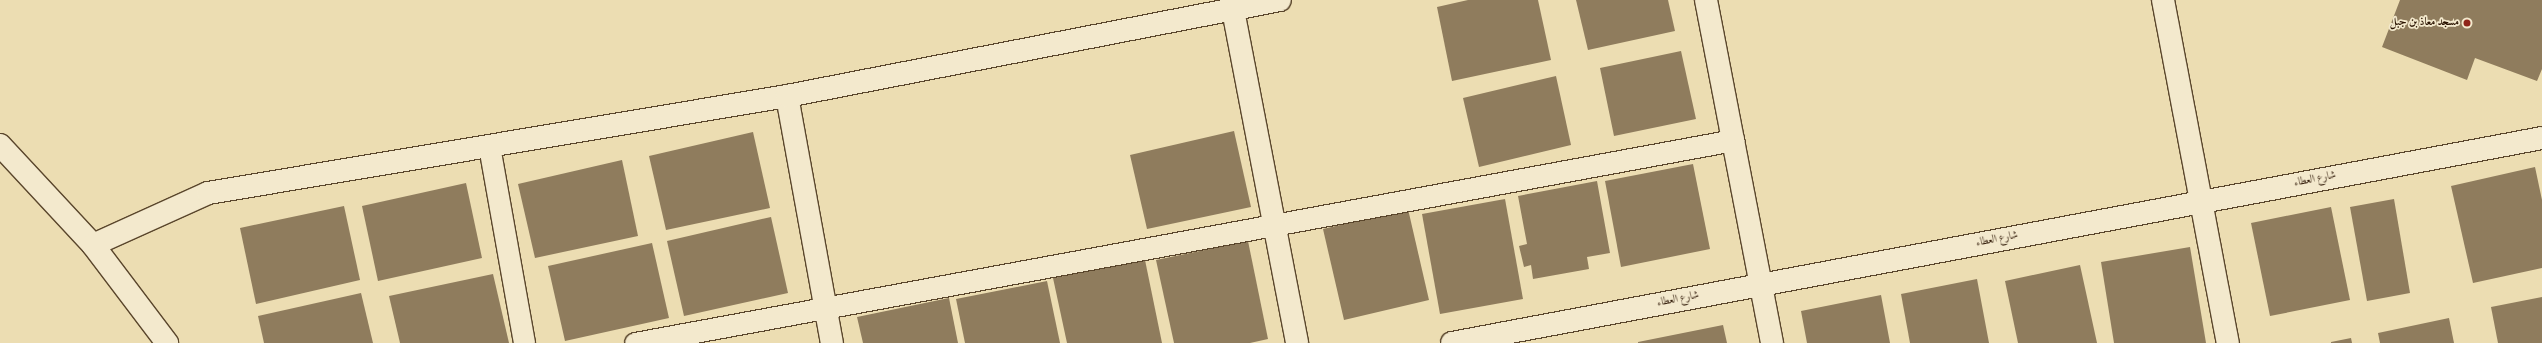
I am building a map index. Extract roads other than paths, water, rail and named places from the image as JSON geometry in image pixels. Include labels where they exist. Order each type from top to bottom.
[{"type":"street","points":[[94,245],[208,193],[786,96],[1280,0]]},
{"type":"street","points":[[1706,0],[1772,343]]},
{"type":"street","points":[[2163,0],[2228,343]]},
{"type":"street","points":[[1233,10],[1297,343]]},
{"type":"street","points":[[786,96],[832,343]]},
{"type":"street","name":"شارع العطاء","points":[[1452,343],[2542,138]]},
{"type":"street","points":[[0,144],[94,245],[166,343]]},
{"type":"lane","points":[[635,343],[1733,140]]},
{"type":"lane","points":[[490,146],[524,343]]},
{"type":"place","name":"مسجد معاذ بن جبل","points":[[2467,23]]}]
